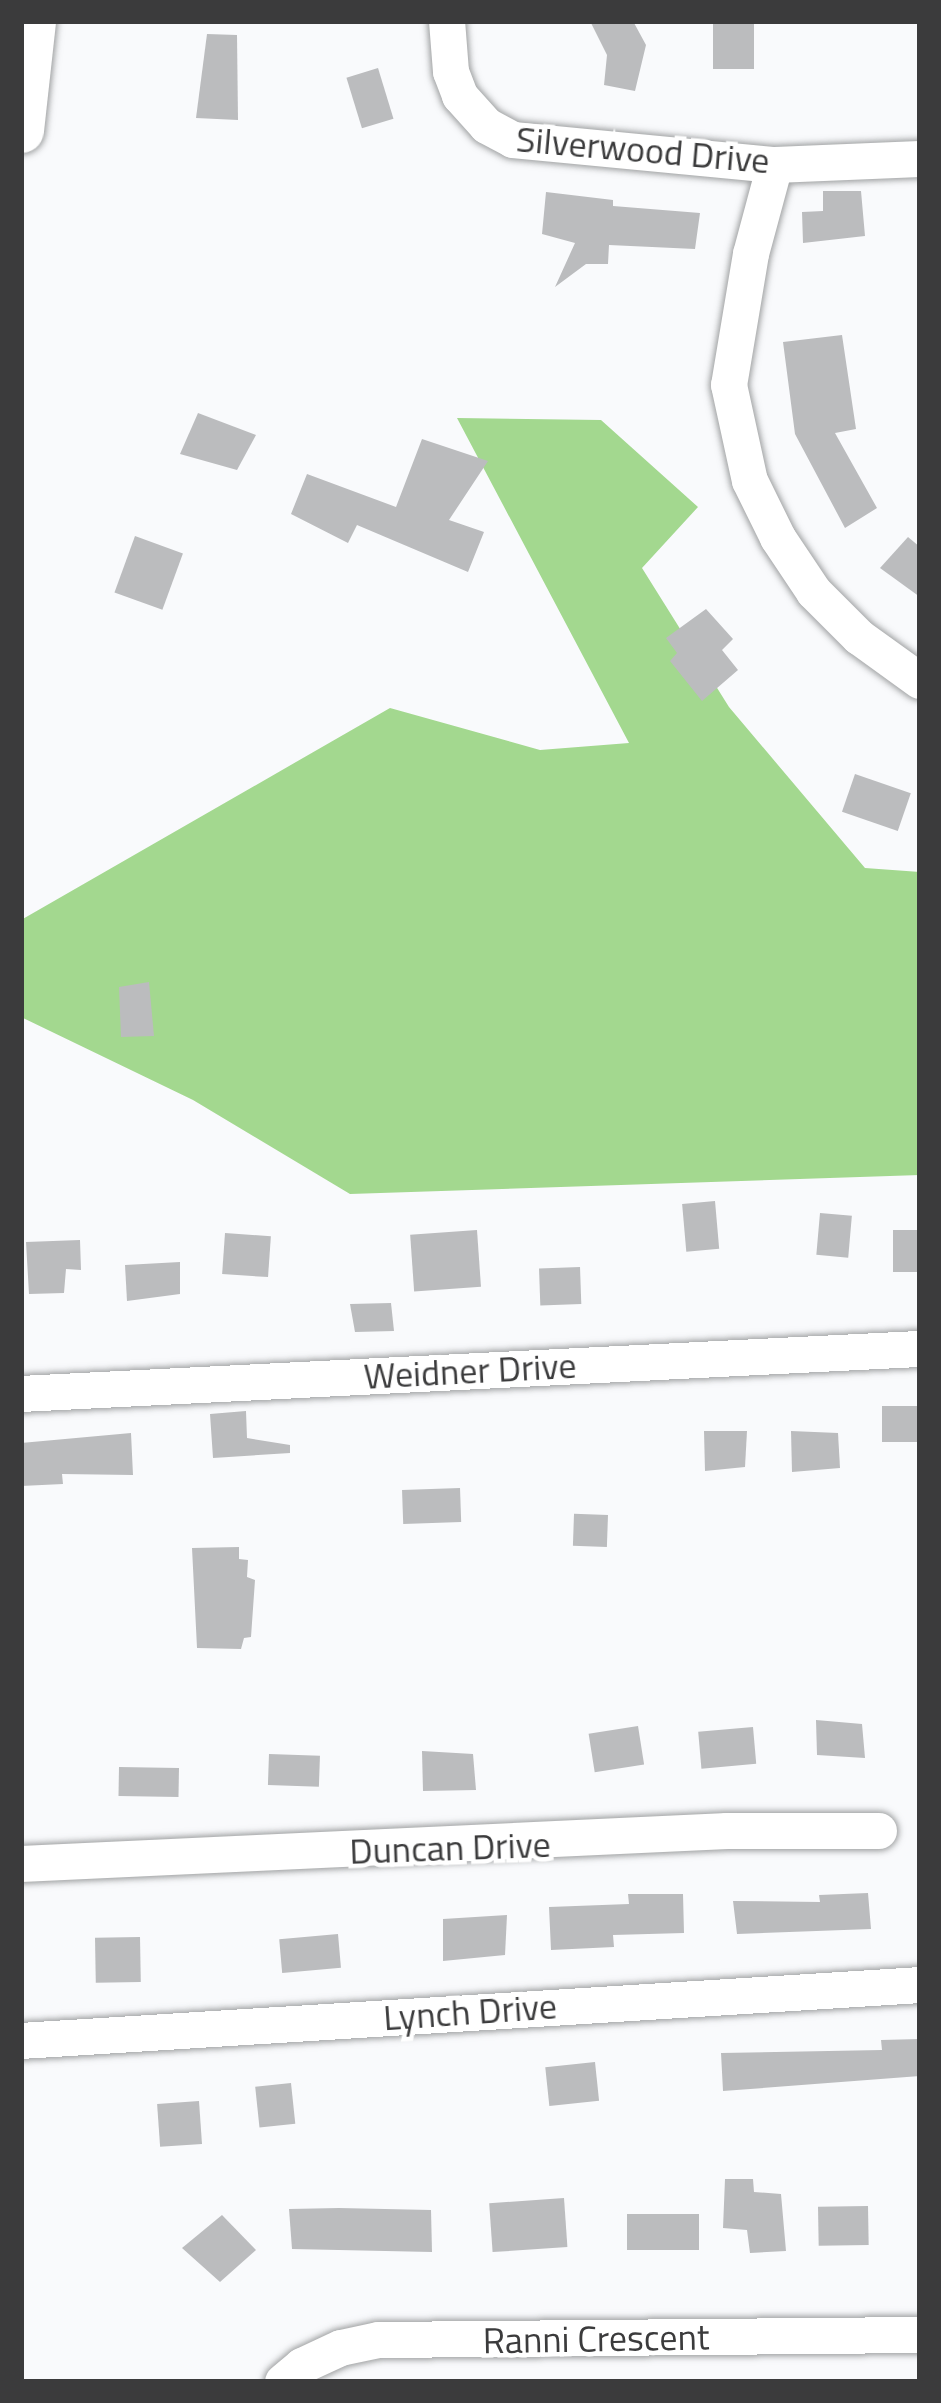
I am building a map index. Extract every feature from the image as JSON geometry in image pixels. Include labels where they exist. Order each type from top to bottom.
[{"type":"main road","points":[[21,130],[33,21]]},
{"type":"street","name":"Silverwood Drive","points":[[447,21],[449,63],[460,96],[503,137],[775,165],[920,159]]},
{"type":"street","points":[[775,165],[731,362],[732,412],[750,481],[778,538],[814,592],[872,647],[920,681]]},
{"type":"street","name":"Weidner Drive","points":[[21,1394],[920,1349]]},
{"type":"street","name":"Duncan Drive","points":[[21,1864],[727,1831],[879,1831]]},
{"type":"street","name":"Lynch Drive","points":[[21,2041],[920,1985]]},
{"type":"street","name":"Ranni Crescent","points":[[283,2382],[341,2348],[379,2340],[920,2335]]},
{"type":"green space","points":[[457,418],[601,420],[698,507],[642,568],[729,707],[865,868],[920,872],[920,1175],[350,1194],[193,1100],[21,1017],[21,920],[390,708],[540,750],[629,743]]},
{"type":"building","points":[[590,21],[633,21],[646,45],[635,91],[604,85],[607,55]]},
{"type":"building","points":[[713,21],[754,21],[754,69],[713,69]]},
{"type":"building","points":[[207,34],[237,35],[238,120],[196,118]]},
{"type":"building","points":[[378,68],[393,119],[362,128],[346,78]]},
{"type":"building","points":[[823,191],[861,191],[865,236],[803,243],[802,212],[823,211]]},
{"type":"building","points":[[546,192],[613,200],[613,206],[700,213],[695,249],[609,245],[608,264],[586,264],[555,287],[575,243],[542,234]]},
{"type":"building","points":[[842,335],[856,429],[835,433],[877,508],[845,528],[795,434],[783,342]]},
{"type":"building","points":[[198,413],[256,435],[237,470],[180,454]]},
{"type":"building","points":[[422,439],[488,461],[449,520],[484,532],[468,572],[357,525],[348,543],[291,514],[307,474],[396,507]]},
{"type":"building","points":[[135,536],[183,553],[162,610],[114,592]]},
{"type":"building","points":[[908,537],[920,547],[920,597],[880,568]]},
{"type":"building","points":[[706,609],[733,639],[722,650],[738,670],[702,701],[670,661],[677,653],[666,638]]},
{"type":"building","points":[[855,774],[911,793],[898,831],[842,812]]},
{"type":"building","points":[[149,982],[154,1036],[121,1037],[119,987]]},
{"type":"building","points":[[715,1201],[719,1249],[686,1252],[682,1204]]},
{"type":"building","points":[[820,1213],[852,1216],[848,1258],[816,1255]]},
{"type":"building","points":[[477,1230],[481,1287],[414,1292],[410,1235]]},
{"type":"building","points":[[893,1230],[920,1230],[920,1272],[893,1272]]},
{"type":"building","points":[[225,1233],[271,1236],[268,1277],[222,1274]]},
{"type":"building","points":[[80,1240],[81,1270],[66,1269],[64,1293],[29,1294],[26,1242]]},
{"type":"building","points":[[180,1262],[180,1294],[127,1301],[125,1265]]},
{"type":"building","points":[[580,1267],[581,1304],[540,1305],[539,1268]]},
{"type":"building","points":[[391,1303],[394,1331],[355,1332],[350,1304]]},
{"type":"building","points":[[882,1406],[920,1406],[920,1442],[882,1442]]},
{"type":"building","points":[[246,1411],[247,1438],[290,1445],[290,1453],[213,1458],[210,1414]]},
{"type":"building","points":[[704,1431],[747,1431],[745,1467],[705,1471]]},
{"type":"building","points":[[791,1431],[838,1433],[840,1468],[792,1472]]},
{"type":"building","points":[[131,1433],[133,1475],[62,1474],[63,1484],[21,1486],[21,1443]]},
{"type":"building","points":[[460,1488],[461,1522],[403,1524],[402,1490]]},
{"type":"building","points":[[574,1514],[608,1515],[607,1547],[573,1546]]},
{"type":"building","points":[[239,1547],[239,1559],[248,1560],[247,1577],[255,1580],[251,1637],[244,1638],[241,1649],[197,1648],[192,1548]]},
{"type":"building","points":[[816,1720],[862,1724],[865,1758],[817,1755]]},
{"type":"building","points":[[638,1726],[644,1765],[595,1772],[589,1734]]},
{"type":"building","points":[[753,1727],[756,1764],[701,1769],[698,1732]]},
{"type":"building","points":[[422,1751],[473,1754],[476,1790],[423,1791]]},
{"type":"building","points":[[269,1754],[320,1756],[319,1787],[268,1785]]},
{"type":"building","points":[[119,1767],[179,1768],[178,1797],[118,1796]]},
{"type":"building","points":[[868,1893],[871,1929],[737,1934],[733,1901],[820,1902],[819,1895]]},
{"type":"building","points":[[628,1894],[683,1894],[684,1933],[613,1935],[614,1947],[551,1950],[549,1907],[629,1904]]},
{"type":"building","points":[[507,1915],[505,1955],[443,1961],[443,1919]]},
{"type":"building","points":[[338,1934],[341,1968],[282,1973],[279,1939]]},
{"type":"building","points":[[140,1937],[141,1982],[96,1983],[95,1938]]},
{"type":"building","points":[[920,2039],[920,2076],[723,2091],[721,2053],[882,2050],[881,2040]]},
{"type":"building","points":[[595,2062],[599,2101],[549,2106],[545,2067]]},
{"type":"building","points":[[291,2083],[295,2124],[259,2128],[255,2087]]},
{"type":"building","points":[[199,2101],[202,2144],[160,2147],[157,2104]]},
{"type":"building","points":[[725,2179],[753,2179],[754,2192],[781,2194],[786,2251],[750,2253],[747,2230],[723,2228]]},
{"type":"building","points":[[564,2198],[567,2247],[493,2252],[489,2203]]},
{"type":"building","points":[[868,2206],[869,2245],[819,2246],[818,2207]]},
{"type":"building","points":[[289,2209],[431,2210],[432,2252],[292,2249]]},
{"type":"building","points":[[627,2214],[699,2214],[699,2250],[627,2250]]},
{"type":"building","points":[[222,2215],[256,2250],[220,2282],[182,2248]]}]
